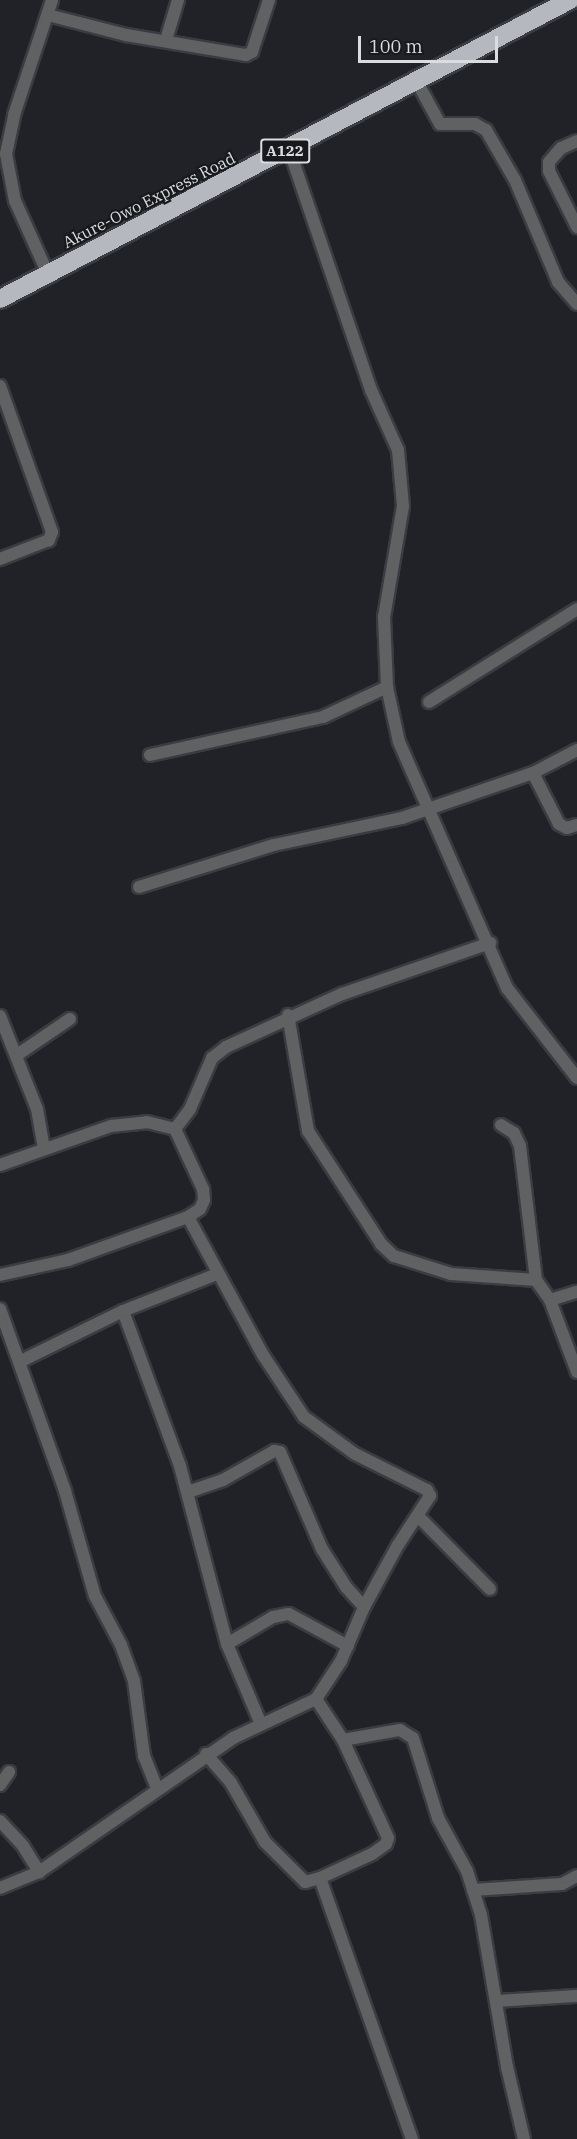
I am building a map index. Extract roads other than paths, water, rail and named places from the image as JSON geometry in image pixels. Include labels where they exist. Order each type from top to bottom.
[{"type":"highway","name":"Akure-Owo Express Road","points":[[0,299],[570,0]]},
{"type":"street","points":[[48,274],[15,201],[6,154],[14,115],[52,0]]},
{"type":"street","points":[[166,40],[178,0]]},
{"type":"street","points":[[48,15],[126,35],[250,54],[268,0]]},
{"type":"street","points":[[417,82],[440,124],[475,124],[486,130],[515,180],[558,282],[577,304]]},
{"type":"street","points":[[577,141],[561,148],[549,162],[549,171],[577,227]]},
{"type":"street","points":[[289,149],[371,390],[398,450],[403,506],[384,617],[387,687],[407,768],[430,808],[490,943],[507,988],[577,1078]]},
{"type":"street","points":[[0,386],[52,532],[49,540],[0,559]]},
{"type":"street","points":[[429,702],[577,609]]},
{"type":"street","points":[[150,755],[322,717],[387,687]]},
{"type":"street","points":[[139,888],[234,856],[402,818],[533,773],[577,750]]},
{"type":"street","points":[[533,773],[559,824],[567,828],[577,825]]},
{"type":"street","points":[[175,1129],[190,1109],[212,1058],[242,1037],[288,1016],[490,943]]},
{"type":"street","points":[[0,1016],[37,1109],[44,1147]]},
{"type":"street","points":[[288,1016],[309,1131],[381,1244],[394,1256],[450,1274],[536,1280]]},
{"type":"street","points":[[17,1055],[70,1019]]},
{"type":"street","points":[[0,1165],[44,1147],[133,1122],[175,1129]]},
{"type":"street","points":[[501,1125],[514,1133],[520,1146],[536,1280],[550,1300],[577,1372]]},
{"type":"street","points":[[0,1275],[68,1260],[188,1217],[200,1209],[204,1200],[175,1129]]},
{"type":"street","points":[[0,1888],[39,1872],[206,1754],[261,1724],[316,1699],[348,1646],[364,1607],[398,1545],[419,1517],[430,1493],[355,1454],[304,1418],[217,1274],[188,1217]]},
{"type":"street","points":[[19,1362],[123,1311],[217,1274]]},
{"type":"street","points":[[550,1300],[577,1292]]},
{"type":"street","points":[[0,1309],[65,1491],[95,1596],[121,1645],[134,1681],[144,1756],[157,1789]]},
{"type":"street","points":[[123,1311],[188,1492],[194,1530],[227,1644],[261,1724]]},
{"type":"street","points":[[188,1492],[223,1480],[274,1451],[280,1452],[322,1549],[346,1587],[364,1607]]},
{"type":"street","points":[[419,1517],[490,1589]]},
{"type":"street","points":[[227,1644],[273,1617],[289,1614],[348,1646]]},
{"type":"street","points":[[206,1754],[231,1783],[265,1842],[305,1882],[320,1878],[372,1854],[386,1845],[388,1838],[343,1740],[316,1699]]},
{"type":"street","points":[[343,1740],[400,1730],[412,1738],[438,1818],[453,1841],[473,1890],[497,2001],[507,2067],[524,2139]]},
{"type":"street","points":[[0,1785],[9,1772]]},
{"type":"street","points":[[0,1821],[23,1846],[39,1872]]},
{"type":"street","points":[[473,1890],[562,1884],[577,1876]]},
{"type":"street","points":[[320,1878],[412,2139]]},
{"type":"street","points":[[497,2001],[577,1996]]}]
